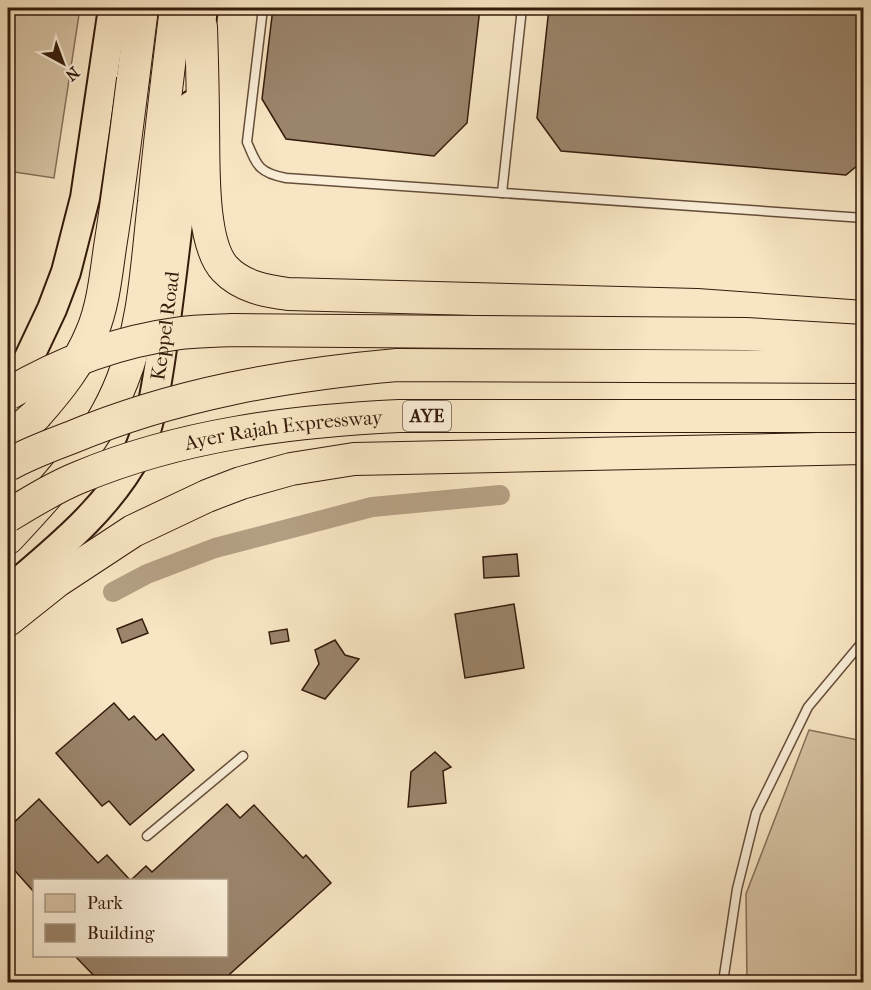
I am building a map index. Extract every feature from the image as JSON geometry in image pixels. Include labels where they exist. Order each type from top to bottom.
[{"type":"highway","points":[[8,382],[27,362],[52,309],[66,272],[85,198],[113,8]]},
{"type":"highway","points":[[8,440],[58,391],[73,370],[93,331],[104,283],[120,180],[142,8]]},
{"type":"highway","points":[[8,538],[73,466],[94,435],[122,382],[130,358],[143,304],[163,108],[176,8]]},
{"type":"highway","points":[[202,17],[205,202],[210,233],[225,269],[250,286],[288,294],[697,304],[864,317]]},
{"type":"highway","name":"Keppel Road","points":[[8,591],[73,535],[108,496],[138,451],[149,416],[162,350],[202,17]]},
{"type":"highway","points":[[8,394],[49,372],[87,356],[130,342],[180,333],[231,330],[746,334],[863,341]]},
{"type":"highway","points":[[8,465],[112,421],[169,403],[272,380],[330,371],[397,365],[864,367]]},
{"type":"highway","name":"Ayer Rajah Expressway","points":[[8,516],[80,477],[138,456],[184,443],[282,425],[334,419],[399,416],[864,416]]},
{"type":"highway","points":[[8,620],[57,581],[133,531],[240,483],[291,469],[354,459],[864,448]]},
{"type":"lane","points":[[263,8],[247,142],[255,160],[267,174],[286,178],[864,218]]},
{"type":"lane","points":[[502,193],[522,8]]},
{"type":"lane","points":[[723,982],[737,889],[756,813],[808,706],[864,640]]},
{"type":"lane","points":[[147,836],[243,756]]},
{"type":"green space","points":[[8,8],[80,8],[54,178],[8,171]]},
{"type":"green space","points":[[809,730],[863,741],[863,982],[747,982],[746,894]]},
{"type":"building","points":[[273,8],[480,8],[467,123],[434,156],[286,139],[262,99]]},
{"type":"building","points":[[549,8],[864,8],[864,160],[846,175],[561,151],[537,118]]},
{"type":"building","points":[[517,554],[519,576],[484,578],[483,557]]},
{"type":"building","points":[[514,604],[524,668],[465,678],[455,614]]},
{"type":"building","points":[[142,619],[148,633],[122,643],[117,629]]},
{"type":"building","points":[[287,629],[289,641],[271,644],[269,632]]},
{"type":"building","points":[[335,640],[345,655],[359,659],[325,699],[302,690],[319,664],[315,650]]},
{"type":"building","points":[[114,703],[129,720],[134,716],[156,740],[163,734],[194,770],[130,825],[109,801],[102,806],[56,753]]},
{"type":"building","points":[[435,752],[451,767],[443,771],[446,803],[408,807],[411,772]]},
{"type":"building","points":[[39,799],[98,863],[107,855],[129,879],[33,879],[33,891],[8,863],[8,828]]},
{"type":"building","points":[[227,804],[240,818],[254,805],[303,858],[306,855],[331,883],[221,982],[100,982],[76,957],[228,957],[228,879],[132,879],[146,866],[152,872]]},
{"type":"waterway","points":[[113,592],[147,574],[215,548],[372,507],[500,495]]}]
